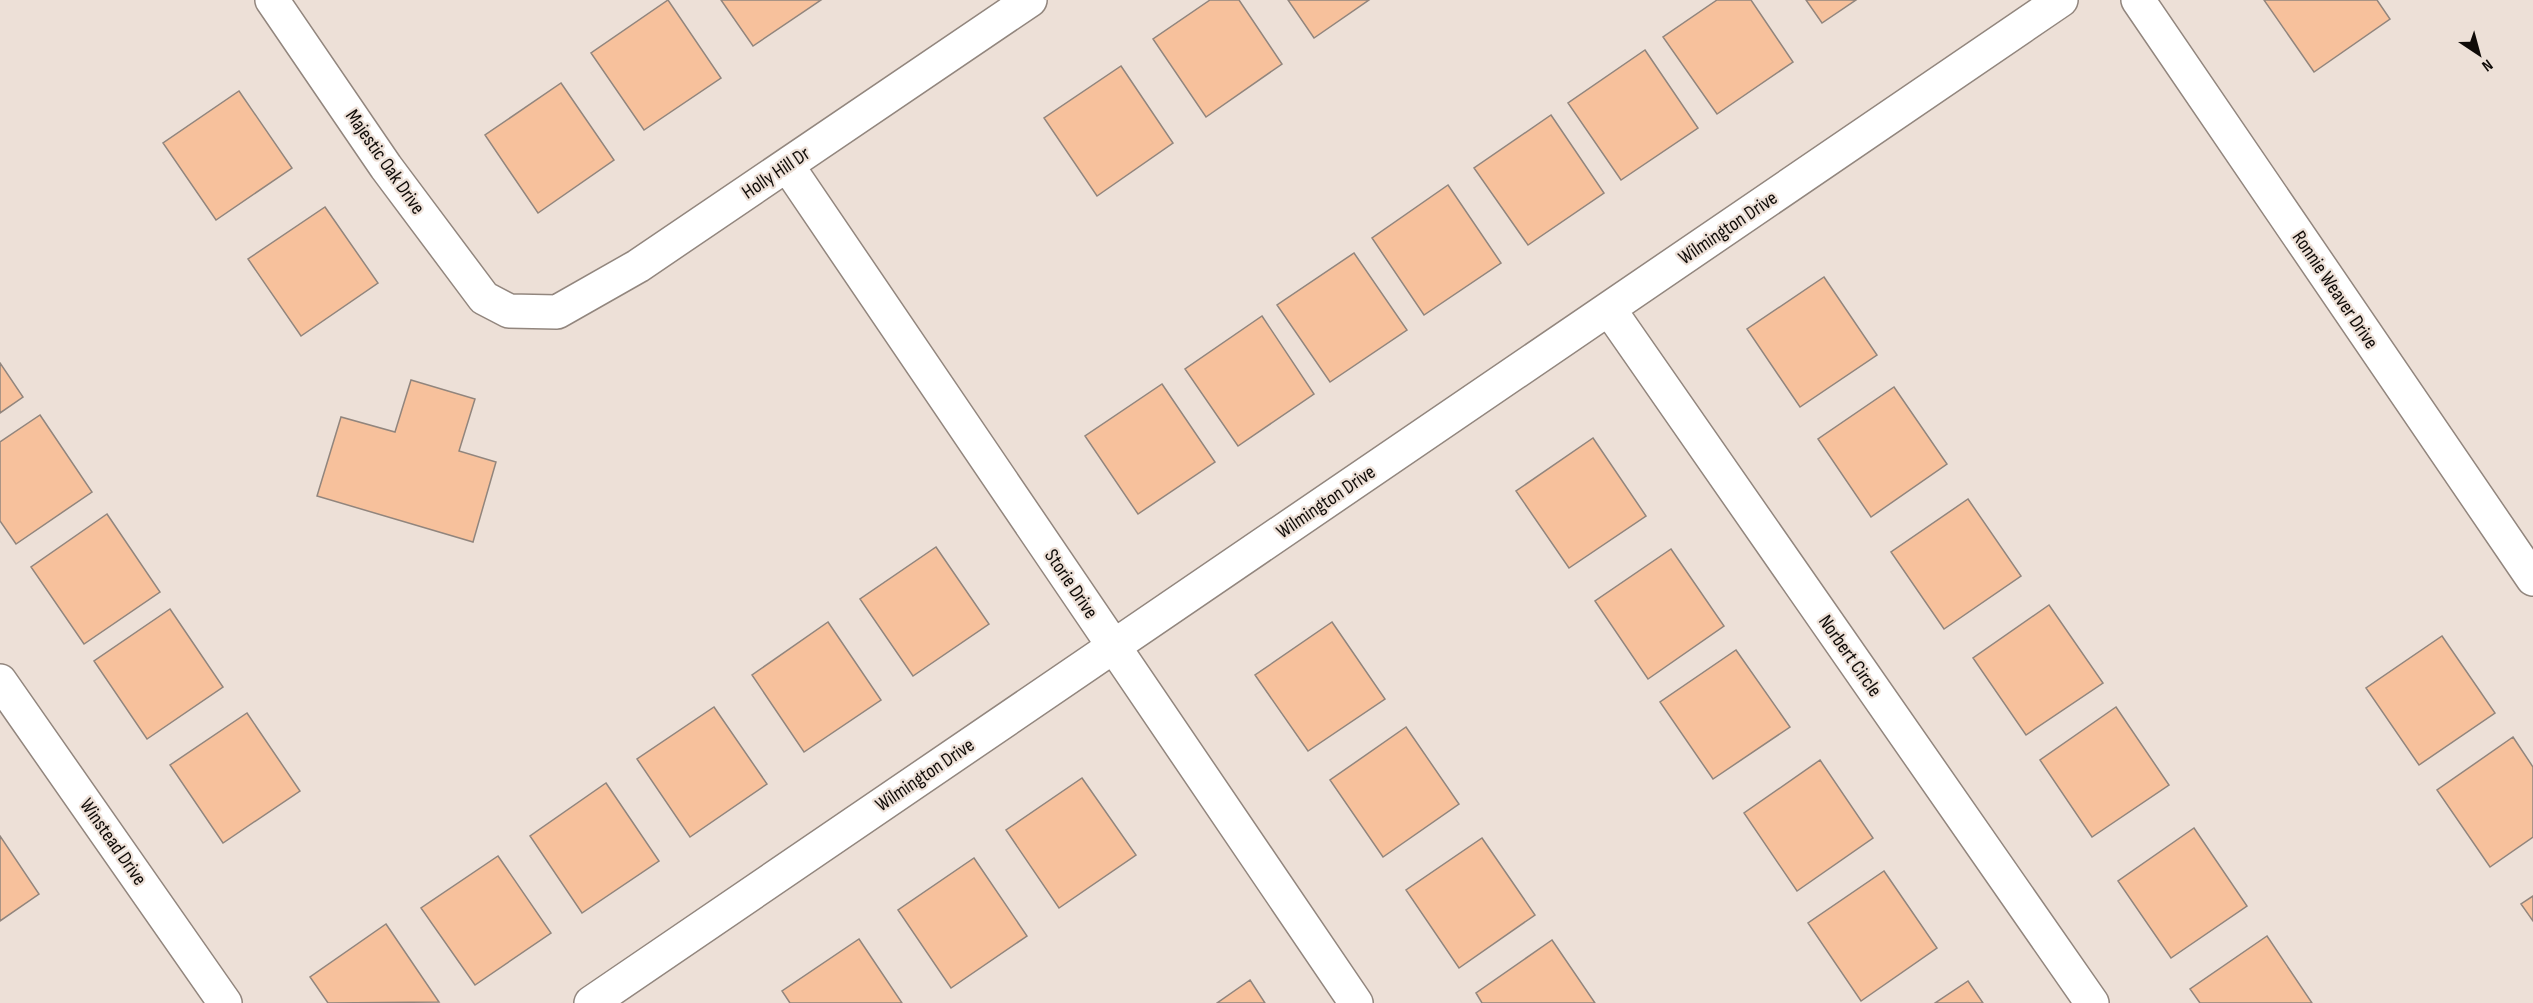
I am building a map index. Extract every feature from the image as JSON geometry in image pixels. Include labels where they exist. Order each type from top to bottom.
[{"type":"street","name":"Majestic Oak Drive","points":[[272,0],[386,167],[484,298],[509,311]]},
{"type":"street","name":"Holly Hill Dr","points":[[509,311],[557,312],[638,266],[1030,0]]},
{"type":"street","name":"Wilmington Drive","points":[[591,1003],[2061,0]]},
{"type":"street","name":"Ronnie Weaver Drive","points":[[2138,0],[2533,579]]},
{"type":"street","name":"Storie Drive","points":[[787,165],[1356,1003]]},
{"type":"street","name":"Norbert Circle","points":[[1609,309],[2092,1003]]},
{"type":"street","name":"Winstead Drive","points":[[0,681],[225,1003]]},
{"type":"building","points":[[668,0],[721,78],[644,130],[591,53]]},
{"type":"building","points":[[721,0],[821,0],[753,46]]},
{"type":"building","points":[[1210,0],[1239,0],[1282,64],[1206,117],[1153,39]]},
{"type":"building","points":[[1288,0],[1369,0],[1314,38]]},
{"type":"building","points":[[1717,0],[1751,0],[1793,62],[1717,114],[1663,37]]},
{"type":"building","points":[[1806,0],[1856,0],[1822,23]]},
{"type":"building","points":[[2264,0],[2377,0],[2390,19],[2314,72]]},
{"type":"building","points":[[1645,50],[1698,128],[1621,180],[1568,103]]},
{"type":"building","points":[[1121,66],[1173,143],[1097,196],[1044,118]]},
{"type":"building","points":[[561,83],[614,160],[538,213],[485,135]]},
{"type":"building","points":[[239,91],[292,168],[216,220],[163,143]]},
{"type":"building","points":[[1551,115],[1604,193],[1528,245],[1474,168]]},
{"type":"building","points":[[1448,185],[1501,263],[1424,315],[1372,238]]},
{"type":"building","points":[[325,207],[378,283],[301,336],[248,259]]},
{"type":"building","points":[[1354,253],[1407,330],[1330,382],[1277,305]]},
{"type":"building","points":[[1824,277],[1877,355],[1800,407],[1747,329]]},
{"type":"building","points":[[1262,316],[1314,394],[1238,446],[1185,369]]},
{"type":"building","points":[[0,363],[23,397],[0,413]]},
{"type":"building","points":[[411,380],[475,399],[459,451],[496,462],[473,542],[317,496],[341,417],[395,432]]},
{"type":"building","points":[[1162,384],[1215,462],[1138,514],[1085,436]]},
{"type":"building","points":[[1894,387],[1947,464],[1871,517],[1818,439]]},
{"type":"building","points":[[40,415],[92,492],[16,544],[0,521],[0,442]]},
{"type":"building","points":[[1593,438],[1646,516],[1569,568],[1516,491]]},
{"type":"building","points":[[1968,499],[2021,576],[1944,629],[1891,552]]},
{"type":"building","points":[[107,514],[160,592],[84,644],[31,567]]},
{"type":"building","points":[[936,547],[989,624],[913,676],[860,599]]},
{"type":"building","points":[[1671,549],[1724,626],[1648,679],[1595,601]]},
{"type":"building","points":[[2049,605],[2103,683],[2026,735],[1973,658]]},
{"type":"building","points":[[170,609],[223,687],[147,739],[94,661]]},
{"type":"building","points":[[828,622],[881,700],[804,752],[752,675]]},
{"type":"building","points":[[1332,622],[1385,699],[1308,751],[1255,675]]},
{"type":"building","points":[[2442,636],[2495,713],[2419,765],[2366,688]]},
{"type":"building","points":[[1736,650],[1790,727],[1713,779],[1660,702]]},
{"type":"building","points":[[714,707],[767,784],[690,837],[637,759]]},
{"type":"building","points":[[2116,707],[2169,785],[2092,837],[2040,760]]},
{"type":"building","points":[[247,713],[300,791],[223,843],[170,765]]},
{"type":"building","points":[[1406,727],[1459,804],[1383,857],[1330,780]]},
{"type":"building","points":[[2513,737],[2533,767],[2533,837],[2490,867],[2437,790]]},
{"type":"building","points":[[1820,760],[1873,838],[1797,891],[1744,813]]},
{"type":"building","points":[[1082,778],[1136,855],[1059,908],[1006,830]]},
{"type":"building","points":[[606,783],[659,861],[582,913],[530,836]]},
{"type":"building","points":[[2194,828],[2247,906],[2171,958],[2118,881]]},
{"type":"building","points":[[0,836],[39,894],[0,921]]},
{"type":"building","points":[[1482,838],[1535,915],[1459,968],[1406,890]]},
{"type":"building","points":[[498,856],[551,933],[475,985],[421,908]]},
{"type":"building","points":[[974,858],[1027,936],[951,988],[898,910]]},
{"type":"building","points":[[1884,871],[1937,948],[1861,1001],[1808,923]]},
{"type":"building","points":[[2533,896],[2533,921],[2521,904]]},
{"type":"building","points":[[386,924],[439,1002],[328,1003],[310,977]]},
{"type":"building","points":[[2267,936],[2312,1003],[2200,1003],[2190,989]]},
{"type":"building","points":[[859,939],[902,1003],[790,1003],[782,991]]},
{"type":"building","points":[[1552,940],[1595,1003],[1482,1003],[1476,993]]},
{"type":"building","points":[[1250,980],[1265,1003],[1217,1003]]},
{"type":"building","points":[[1968,981],[1983,1003],[1935,1003]]}]
